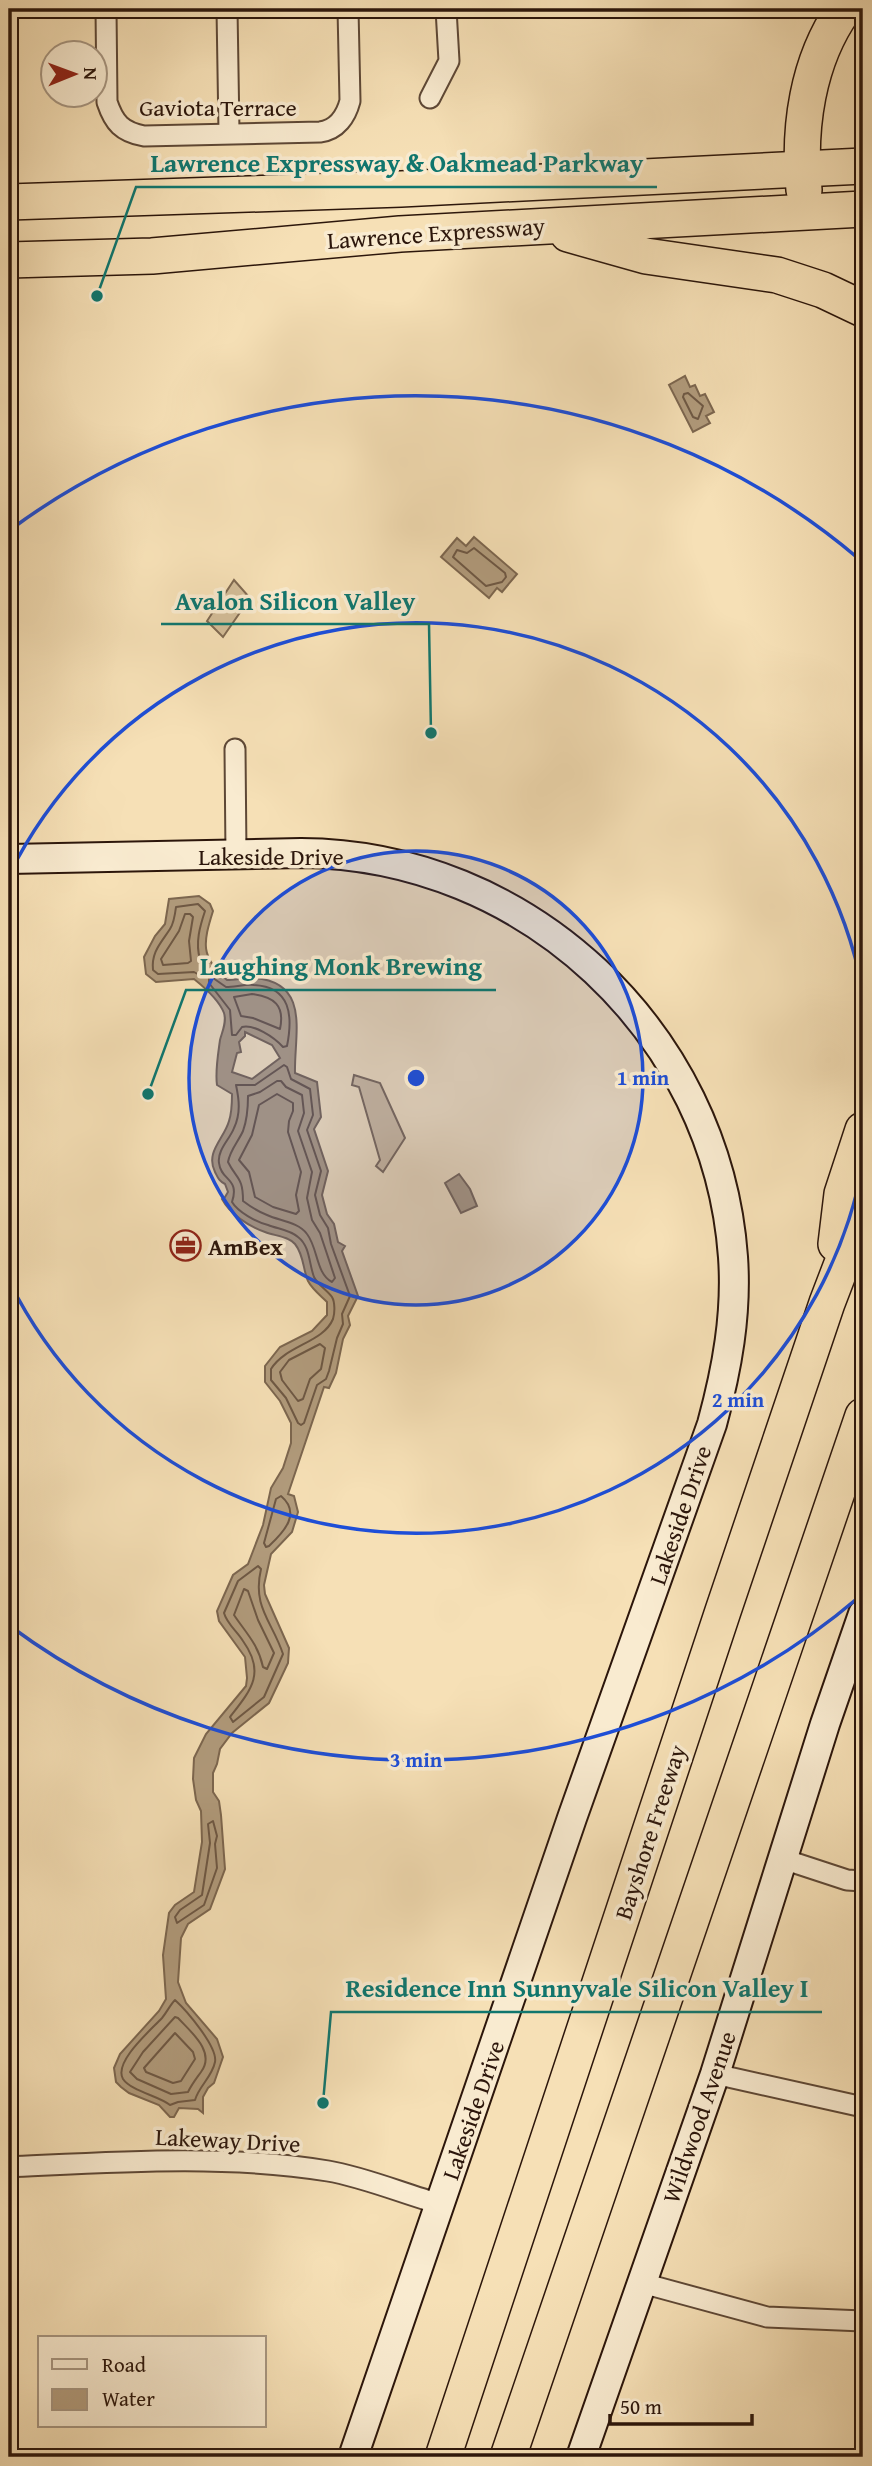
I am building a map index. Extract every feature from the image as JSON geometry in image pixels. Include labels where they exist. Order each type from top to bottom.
[{"type":"highway","points":[[806,211],[801,140],[807,98],[823,48],[844,9]]},
{"type":"highway","name":"Lawrence Expressway","points":[[9,201],[415,188],[863,166]]},
{"type":"highway","name":"Lawrence Expressway","points":[[10,261],[152,256],[401,234],[863,209]]},
{"type":"highway","points":[[541,226],[646,256],[777,275],[822,290],[863,309]]},
{"type":"highway","points":[[827,1303],[842,1194],[863,1130]]},
{"type":"highway","name":"Bayshore Freeway","points":[[443,2457],[723,1611],[827,1303],[863,1209]]},
{"type":"highway","points":[[508,2457],[863,1416]]},
{"type":"street","name":"Gaviota Terrace","points":[[106,9],[107,102],[111,115],[120,127],[144,136],[327,131],[337,125],[346,113],[350,101],[348,9]]},
{"type":"street","points":[[227,9],[229,132]]},
{"type":"street","points":[[430,98],[449,61],[446,9]]},
{"type":"street","points":[[235,749],[236,855]]},
{"type":"street","name":"Lakeside Drive","points":[[9,859],[312,853],[348,855],[401,865],[444,878],[481,894],[530,919],[567,945],[620,993],[662,1049],[695,1110],[712,1152],[729,1224],[733,1258],[731,1339],[712,1424],[572,1818],[353,2457]]},
{"type":"street","name":"Wildwood Avenue","points":[[581,2457],[715,2074],[825,1724],[863,1614]]},
{"type":"street","points":[[783,1859],[846,1880],[863,1881]]},
{"type":"street","points":[[715,2074],[863,2108]]},
{"type":"street","name":"Lakeway Drive","points":[[9,2167],[167,2160],[267,2162],[331,2172],[440,2204]]},
{"type":"street","points":[[642,2283],[767,2317],[863,2321]]},
{"type":"shaded area","points":[[234,580],[250,598],[223,637],[207,621]]},
{"type":"shaded area","points":[[354,1075],[380,1083],[405,1138],[383,1172],[376,1166],[380,1160],[359,1087],[352,1085]]},
{"type":"water","points":[[685,376],[690,387],[695,385],[700,396],[705,394],[714,412],[706,416],[710,423],[693,432],[669,385]]},
{"type":"water","points":[[474,537],[517,574],[502,592],[497,588],[489,598],[441,557],[457,538],[466,546]]},
{"type":"water","points":[[199,896],[210,904],[213,911],[206,949],[212,964],[227,980],[252,978],[273,982],[285,989],[292,1000],[297,1027],[295,1073],[317,1082],[321,1117],[314,1129],[328,1171],[322,1195],[338,1242],[345,1246],[342,1251],[358,1296],[348,1316],[350,1325],[343,1339],[336,1373],[329,1388],[324,1387],[288,1494],[294,1496],[298,1512],[292,1532],[271,1554],[264,1585],[265,1594],[289,1648],[288,1663],[269,1703],[232,1733],[220,1749],[213,1773],[213,1792],[219,1801],[221,1815],[225,1869],[210,1909],[188,1924],[181,1938],[178,1982],[186,2003],[217,2039],[223,2057],[214,2083],[203,2097],[203,2113],[198,2109],[179,2108],[174,2117],[170,2117],[159,2105],[121,2087],[116,2082],[114,2068],[120,2054],[159,2011],[166,1999],[163,1955],[169,1913],[175,1905],[194,1892],[202,1842],[201,1811],[196,1800],[193,1779],[194,1758],[206,1734],[246,1686],[245,1657],[219,1621],[217,1611],[233,1575],[248,1564],[263,1525],[271,1488],[283,1468],[291,1443],[291,1423],[280,1401],[265,1382],[265,1366],[280,1347],[312,1331],[327,1315],[327,1302],[308,1281],[295,1244],[289,1239],[246,1223],[230,1210],[222,1199],[228,1192],[215,1172],[212,1158],[227,1128],[232,1108],[232,1094],[217,1085],[216,1080],[220,1040],[225,1023],[224,1013],[215,999],[194,979],[156,982],[146,974],[144,957],[165,924],[169,899]],"holes":[[[245,1032],[272,1045],[280,1058],[252,1079],[232,1072],[237,1053],[241,1052],[239,1042]]]},
{"type":"water","points":[[459,1174],[470,1189],[477,1206],[461,1213],[445,1183]]},
{"type":"place","name":"Lawrence Expressway & Oakmead Parkway","points":[[97,296]]},
{"type":"place","name":"Avalon Silicon Valley","points":[[431,733]]},
{"type":"place","name":"Laughing Monk Brewing","points":[[148,1094]]},
{"type":"place","name":"AmBex","points":[[185,1246]]},
{"type":"place","name":"Residence Inn Sunnyvale Silicon Valley I","points":[[323,2103]]}]
